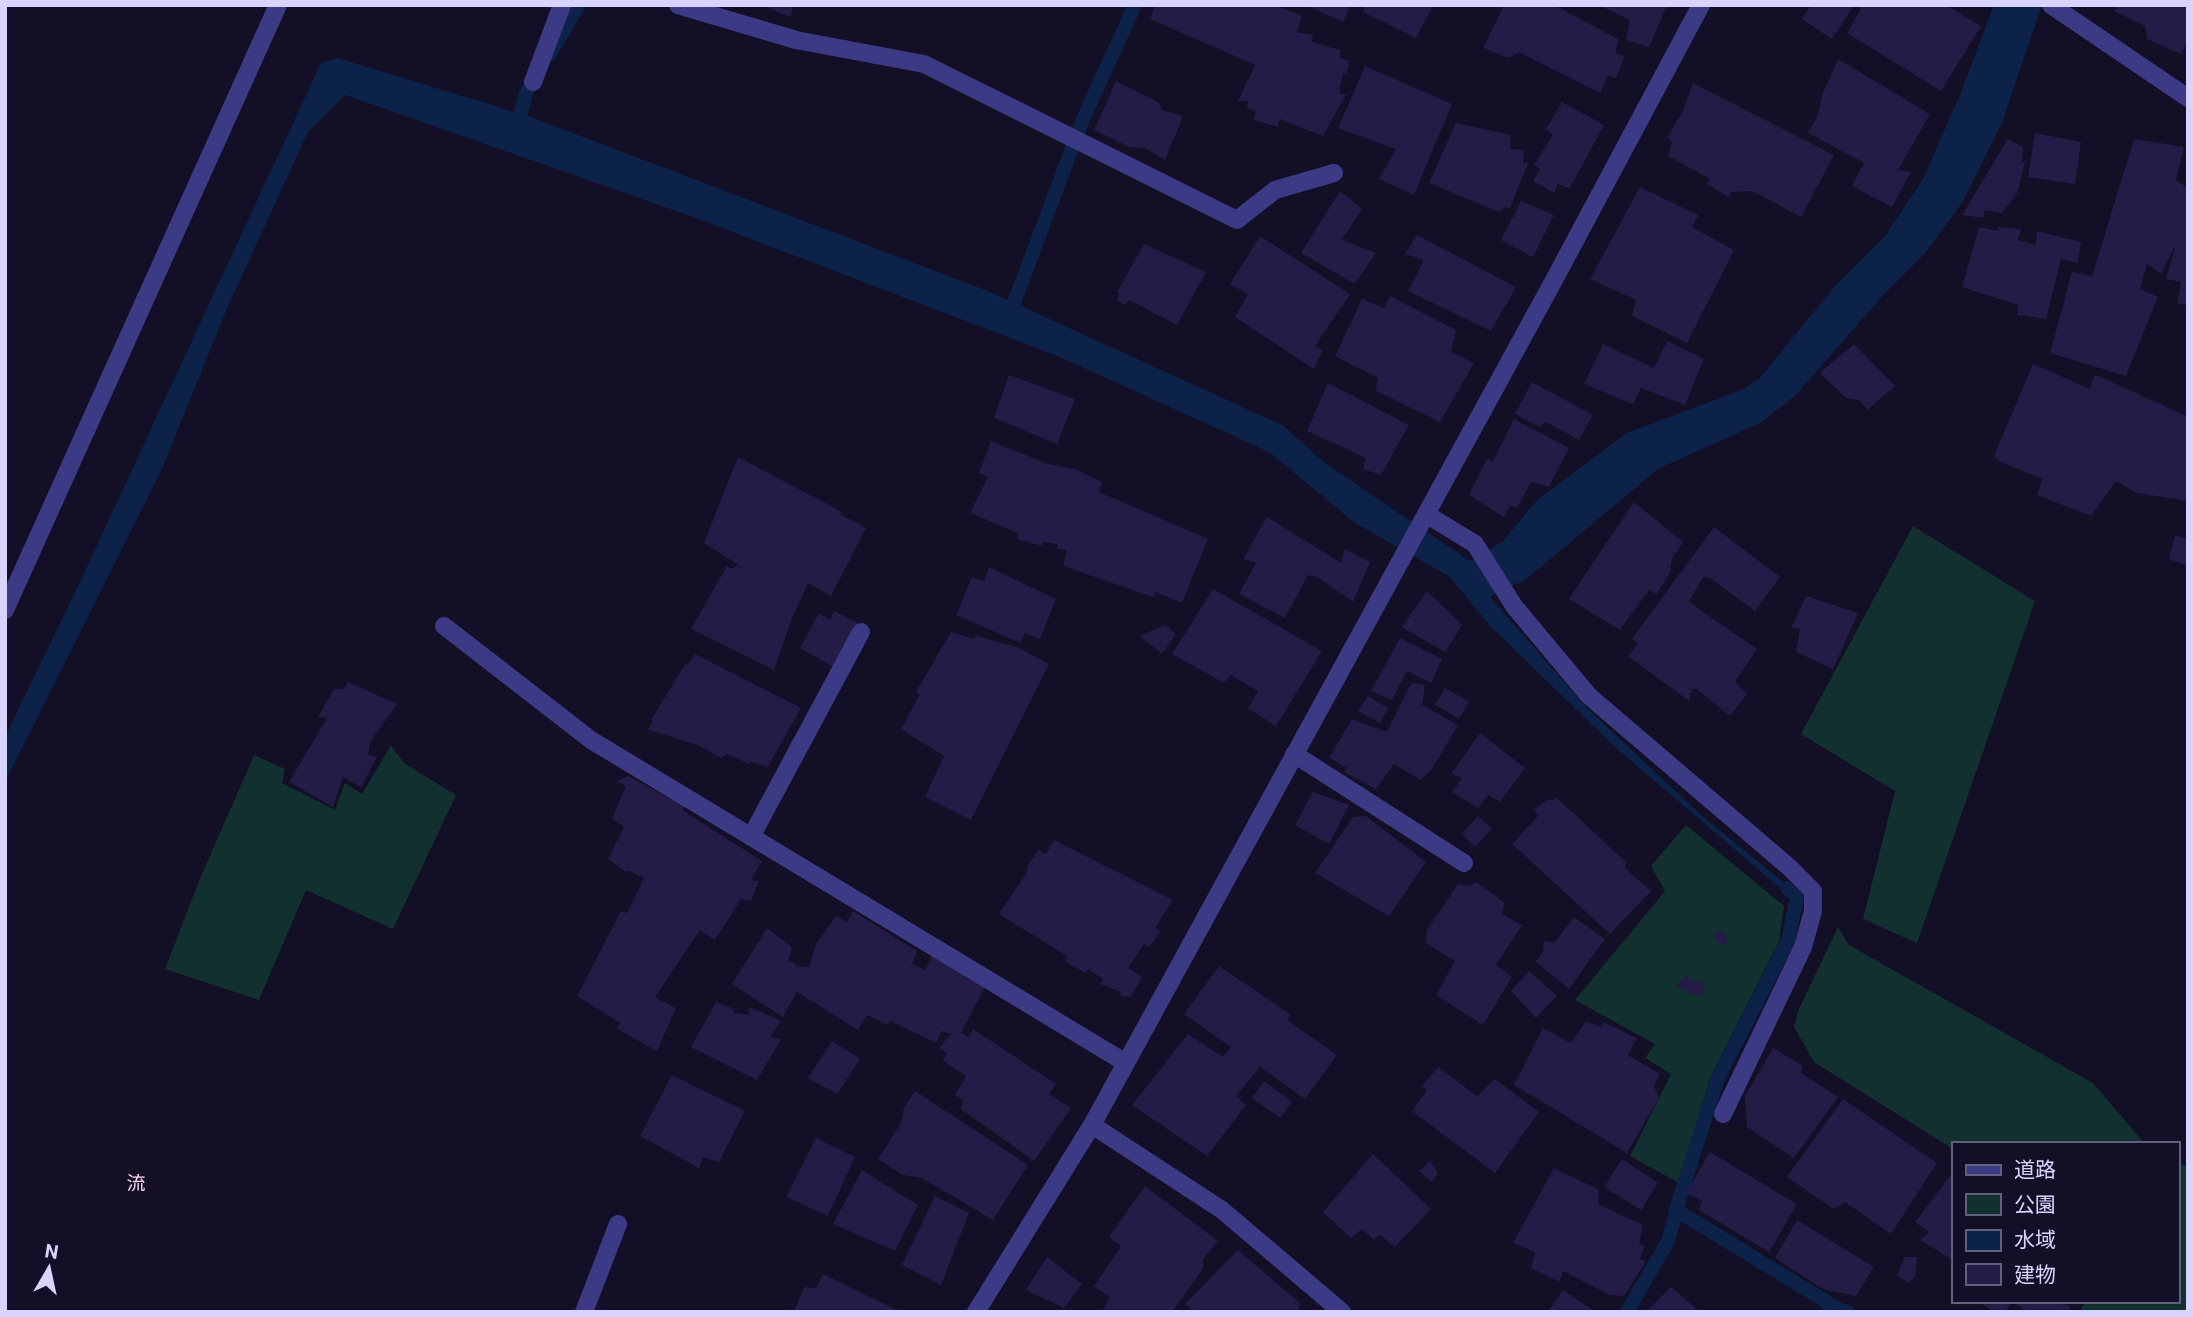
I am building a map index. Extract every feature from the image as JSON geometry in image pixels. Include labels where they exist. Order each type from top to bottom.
[{"type":"street","points":[[5,610],[278,5]]},
{"type":"street","points":[[533,82],[562,5]]},
{"type":"street","points":[[678,5],[796,40],[923,64],[1237,220],[1275,190],[1334,173]]},
{"type":"street","points":[[976,1312],[1092,1125],[1701,5]]},
{"type":"street","points":[[2051,5],[2188,98]]},
{"type":"street","points":[[1426,514],[1475,544],[1514,606],[1589,696],[1789,867],[1813,891],[1813,911],[1803,947],[1723,1114]]},
{"type":"street","points":[[444,626],[591,740],[1126,1063]]},
{"type":"street","points":[[751,836],[861,632]]},
{"type":"street","points":[[1294,754],[1464,863]]},
{"type":"street","points":[[1092,1125],[1222,1210],[1342,1312]]},
{"type":"street","points":[[584,1312],[618,1224]]},
{"type":"green space","points":[[1913,526],[2035,601],[1917,943],[1863,919],[1895,791],[1801,734]]},
{"type":"green space","points":[[391,745],[404,763],[456,795],[393,929],[306,890],[259,1000],[165,969],[199,881],[254,755],[285,769],[282,783],[335,810],[345,783],[362,794]]},
{"type":"green space","points":[[1686,825],[1784,906],[1779,942],[1710,1078],[1679,1183],[1630,1156],[1671,1074],[1645,1058],[1655,1044],[1575,1000],[1665,891],[1651,866]]},
{"type":"green space","points":[[1838,927],[1849,945],[2093,1083],[2143,1142],[1952,1142],[1952,1148],[1814,1062],[1794,1027],[1798,1011]]},
{"type":"green space","points":[[2179,1164],[2188,1166],[2188,1312],[2080,1312],[2084,1303],[2179,1303]]},
{"type":"water","points":[[1994,5],[2042,5],[2003,120],[1962,203],[1925,253],[1886,292],[1795,396],[1760,423],[1658,469],[1523,582],[1503,588],[1490,597],[1587,708],[1700,814],[1799,895],[1800,905],[1615,747],[1490,626],[1450,577],[1355,523],[1269,452],[1060,357],[696,218],[345,95],[308,132],[228,306],[161,471],[5,782],[5,737],[321,63],[338,58],[531,117],[988,291],[1284,426],[1322,461],[1470,561],[1503,541],[1538,499],[1627,433],[1741,390],[1759,379],[1835,286],[1885,236],[1923,179],[1960,95]]},
{"type":"building","points":[[762,5],[794,5],[790,17]]},
{"type":"building","points":[[1155,5],[1275,5],[1302,16],[1297,32],[1313,35],[1312,42],[1341,50],[1340,58],[1349,61],[1347,74],[1343,73],[1339,93],[1346,95],[1323,136],[1280,119],[1278,127],[1254,120],[1256,111],[1247,108],[1248,101],[1238,101],[1255,65],[1150,19]]},
{"type":"building","points":[[1305,5],[1351,5],[1343,22]]},
{"type":"building","points":[[1366,5],[1433,5],[1416,38],[1363,12]]},
{"type":"building","points":[[1504,5],[1554,5],[1618,39],[1616,53],[1625,56],[1616,78],[1608,76],[1600,93],[1519,52],[1509,58],[1483,48]]},
{"type":"building","points":[[1599,5],[1667,5],[1649,47],[1626,40],[1630,20]]},
{"type":"building","points":[[1811,5],[1854,5],[1832,39],[1802,19]]},
{"type":"building","points":[[1863,5],[1946,5],[1981,26],[1941,91],[1847,33]]},
{"type":"building","points":[[2118,5],[2188,5],[2188,41],[2181,54],[2147,39],[2145,26],[2114,11]]},
{"type":"building","points":[[1838,59],[1930,114],[1898,170],[1911,172],[1892,207],[1852,186],[1864,163],[1808,133],[1818,115],[1822,95]]},
{"type":"building","points":[[1365,66],[1452,104],[1414,195],[1379,179],[1396,149],[1338,128]]},
{"type":"building","points":[[1116,81],[1158,102],[1162,110],[1183,116],[1165,160],[1145,148],[1129,147],[1094,130]]},
{"type":"building","points":[[1693,83],[1834,155],[1801,217],[1752,191],[1731,192],[1728,197],[1707,184],[1710,179],[1668,156],[1672,142],[1667,138],[1684,109]]},
{"type":"building","points":[[1562,102],[1604,125],[1570,188],[1558,184],[1554,193],[1533,181],[1540,169],[1534,165],[1553,135],[1546,129]]},
{"type":"building","points":[[1456,123],[1511,135],[1510,149],[1524,150],[1523,163],[1528,163],[1510,208],[1504,207],[1499,212],[1429,183]]},
{"type":"building","points":[[2035,133],[2081,142],[2075,184],[2028,177]]},
{"type":"building","points":[[2008,139],[2023,147],[2022,162],[2025,161],[2018,192],[2002,213],[1985,210],[1983,218],[1962,215]]},
{"type":"building","points":[[2134,139],[2184,147],[2176,180],[2188,188],[2188,305],[2177,303],[2181,282],[2166,279],[2176,244],[2161,274],[2147,264],[2140,289],[2158,297],[2126,376],[2050,353],[2072,272],[2092,276]]},
{"type":"building","points":[[1640,187],[1698,215],[1692,227],[1734,250],[1687,343],[1632,316],[1636,300],[1590,279]]},
{"type":"building","points":[[1340,191],[1362,209],[1342,240],[1376,253],[1355,284],[1301,253]]},
{"type":"building","points":[[1521,201],[1554,215],[1533,257],[1501,240]]},
{"type":"building","points":[[1979,227],[1998,231],[1998,227],[2021,229],[2018,240],[2036,245],[2037,231],[2081,242],[2078,263],[2061,259],[2046,319],[2017,315],[2018,305],[1962,287]]},
{"type":"building","points":[[1417,235],[1516,287],[1491,331],[1408,291],[1424,260],[1405,254]]},
{"type":"building","points":[[1260,236],[1350,294],[1315,346],[1323,350],[1314,369],[1235,317],[1248,294],[1230,284]]},
{"type":"building","points":[[1144,244],[1206,272],[1177,325],[1129,300],[1126,305],[1117,301],[1117,292]]},
{"type":"building","points":[[1390,296],[1456,330],[1451,352],[1474,363],[1440,422],[1376,391],[1378,378],[1335,356],[1362,299],[1384,308]]},
{"type":"building","points":[[1667,341],[1704,359],[1685,405],[1641,388],[1633,404],[1584,384],[1603,344],[1654,368]]},
{"type":"building","points":[[1854,344],[1895,386],[1867,410],[1859,400],[1846,398],[1820,373]]},
{"type":"building","points":[[2033,364],[2090,389],[2094,376],[2099,376],[2188,417],[2188,501],[2137,493],[2116,481],[2091,516],[2037,495],[2042,479],[1999,461],[1994,456]]},
{"type":"building","points":[[1009,375],[1075,399],[1057,444],[994,418]]},
{"type":"building","points":[[1532,382],[1593,415],[1579,440],[1546,422],[1540,427],[1515,414]]},
{"type":"building","points":[[1328,383],[1409,425],[1381,475],[1363,469],[1366,458],[1307,431]]},
{"type":"building","points":[[1514,419],[1569,448],[1549,487],[1531,482],[1517,508],[1510,506],[1504,517],[1469,495],[1487,459],[1493,461]]},
{"type":"building","points":[[991,441],[1048,464],[1077,470],[1102,482],[1099,492],[1208,539],[1182,603],[1156,592],[1153,597],[1063,566],[1067,550],[1057,549],[1057,544],[1043,542],[1041,546],[1017,539],[1018,533],[970,513],[988,477],[979,473]]},
{"type":"building","points":[[738,457],[842,512],[840,514],[866,528],[831,596],[808,583],[774,670],[691,629],[727,566],[733,569],[736,565],[748,571],[704,543]]},
{"type":"building","points":[[1634,502],[1683,542],[1672,559],[1670,572],[1657,594],[1649,590],[1620,630],[1569,599]]},
{"type":"building","points":[[1267,517],[1341,563],[1345,549],[1370,562],[1353,602],[1317,577],[1308,575],[1285,618],[1239,594],[1256,563],[1243,559]]},
{"type":"building","points":[[1714,527],[1780,577],[1755,611],[1710,578],[1703,577],[1689,602],[1757,649],[1735,682],[1747,694],[1730,716],[1697,689],[1692,689],[1689,701],[1628,656],[1638,644],[1632,639]]},
{"type":"building","points":[[2175,535],[2188,539],[2188,566],[2169,559]]},
{"type":"building","points":[[989,567],[1056,599],[1040,639],[1025,633],[1021,643],[956,615],[972,577],[984,581]]},
{"type":"building","points":[[1213,589],[1322,651],[1276,726],[1248,708],[1258,691],[1230,675],[1224,683],[1172,654]]},
{"type":"building","points":[[1427,591],[1462,625],[1445,652],[1402,627]]},
{"type":"building","points":[[1806,596],[1858,613],[1833,669],[1796,652],[1800,629],[1791,628]]},
{"type":"building","points":[[834,611],[866,627],[837,669],[800,648],[819,613],[830,620]]},
{"type":"building","points":[[1165,625],[1176,634],[1162,654],[1140,636]]},
{"type":"building","points":[[951,632],[1017,647],[1049,664],[971,820],[925,797],[944,756],[901,729],[920,694],[916,692]]},
{"type":"building","points":[[1400,638],[1442,659],[1431,683],[1407,671],[1392,700],[1371,691]]},
{"type":"building","points":[[695,654],[801,708],[768,767],[751,762],[749,764],[727,754],[721,758],[698,745],[648,730],[653,721],[651,720],[686,663],[688,665]]},
{"type":"building","points":[[348,682],[397,704],[370,742],[368,755],[377,757],[361,787],[343,777],[333,807],[289,782],[327,718],[318,717],[334,689],[344,689]]},
{"type":"building","points":[[1411,683],[1425,685],[1422,705],[1458,725],[1432,769],[1421,780],[1394,764],[1376,789],[1344,772],[1347,768],[1329,758],[1352,719],[1384,731],[1388,730]]},
{"type":"building","points":[[1445,688],[1469,702],[1459,719],[1435,705]]},
{"type":"building","points":[[1368,696],[1388,708],[1380,723],[1358,711]]},
{"type":"building","points":[[1480,733],[1525,768],[1500,802],[1488,795],[1478,808],[1452,792],[1462,778],[1451,774]]},
{"type":"building","points":[[628,776],[684,806],[682,810],[762,861],[751,880],[759,881],[751,901],[741,899],[715,940],[700,930],[655,997],[676,1008],[657,1051],[617,1029],[620,1023],[577,996],[621,911],[627,913],[644,878],[628,870],[626,872],[608,859],[624,827],[612,819],[626,786],[616,781]]},
{"type":"building","points":[[1313,792],[1349,805],[1329,844],[1295,825]]},
{"type":"building","points":[[1556,797],[1626,862],[1625,868],[1651,891],[1610,934],[1512,844],[1538,816],[1534,810],[1548,799],[1554,801]]},
{"type":"building","points":[[1366,816],[1426,862],[1389,916],[1315,873],[1353,817]]},
{"type":"building","points":[[1478,816],[1492,829],[1475,847],[1462,834]]},
{"type":"building","points":[[1054,840],[1173,900],[1155,928],[1161,931],[1149,947],[1144,944],[1128,968],[1142,977],[1131,997],[1120,996],[1121,992],[1100,984],[1103,979],[1088,969],[1086,973],[1066,962],[1067,956],[999,914],[1026,874],[1028,865],[1038,850],[1046,854]]},
{"type":"building","points":[[1476,882],[1505,903],[1502,914],[1522,925],[1496,965],[1512,977],[1483,1025],[1436,995],[1455,961],[1426,943],[1427,930],[1458,884],[1470,886]]},
{"type":"building","points":[[853,911],[917,951],[909,973],[913,964],[925,970],[932,955],[987,983],[961,1033],[968,1037],[973,1029],[1056,1084],[1049,1094],[1071,1108],[1034,1161],[961,1109],[963,1100],[955,1095],[966,1076],[943,1061],[947,1053],[939,1048],[951,1034],[942,1031],[936,1043],[890,1021],[888,1025],[867,1015],[858,1030],[797,992],[783,1017],[732,984],[767,928],[792,947],[788,961],[796,966],[809,967],[816,944],[836,916],[847,922]]},
{"type":"building","points":[[1574,917],[1605,939],[1569,989],[1536,962],[1543,952],[1544,941],[1554,943]]},
{"type":"building","points":[[1718,930],[1729,939],[1725,945],[1713,939]]},
{"type":"building","points":[[1219,966],[1290,1014],[1287,1020],[1337,1055],[1305,1099],[1260,1067],[1236,1096],[1246,1105],[1207,1156],[1132,1105],[1188,1034],[1223,1057],[1231,1047],[1184,1014]]},
{"type":"building","points":[[1529,971],[1557,996],[1536,1018],[1511,991]]},
{"type":"building","points":[[1686,976],[1706,986],[1700,997],[1676,986]]},
{"type":"building","points":[[716,1002],[734,1009],[734,1013],[748,1015],[750,1007],[781,1021],[770,1037],[781,1039],[757,1080],[691,1047]]},
{"type":"building","points":[[1586,1021],[1600,1027],[1603,1022],[1637,1038],[1628,1055],[1660,1074],[1654,1086],[1659,1098],[1627,1153],[1514,1085],[1543,1028],[1571,1043]]},
{"type":"building","points":[[832,1041],[860,1059],[837,1094],[808,1078]]},
{"type":"building","points":[[1773,1048],[1803,1066],[1801,1073],[1838,1097],[1794,1158],[1747,1127],[1745,1096]]},
{"type":"building","points":[[1438,1067],[1477,1096],[1495,1079],[1539,1112],[1495,1173],[1412,1111],[1427,1090],[1422,1086]]},
{"type":"building","points":[[672,1075],[745,1111],[719,1162],[703,1157],[699,1168],[640,1136]]},
{"type":"building","points":[[1264,1081],[1292,1102],[1280,1118],[1252,1098]]},
{"type":"building","points":[[915,1091],[1028,1165],[993,1220],[922,1178],[903,1175],[878,1159],[901,1123],[904,1107]]},
{"type":"building","points":[[1843,1099],[1937,1163],[1891,1234],[1845,1202],[1834,1209],[1787,1177]]},
{"type":"building","points":[[816,1138],[855,1157],[828,1216],[786,1197]]},
{"type":"building","points":[[1710,1152],[1797,1204],[1769,1252],[1699,1210],[1702,1201],[1686,1193]]},
{"type":"building","points":[[1373,1154],[1431,1209],[1395,1247],[1380,1235],[1374,1240],[1362,1229],[1351,1238],[1323,1212]]},
{"type":"building","points":[[1622,1159],[1658,1183],[1641,1210],[1604,1187]]},
{"type":"building","points":[[1430,1161],[1438,1173],[1432,1182],[1419,1171]]},
{"type":"building","points":[[1554,1168],[1599,1190],[1598,1204],[1643,1225],[1639,1243],[1645,1246],[1640,1259],[1646,1261],[1624,1296],[1610,1295],[1563,1271],[1559,1282],[1531,1268],[1535,1252],[1513,1243]]},
{"type":"building","points":[[862,1170],[918,1205],[895,1251],[833,1224]]},
{"type":"building","points":[[1950,1176],[1952,1177],[1952,1259],[1920,1240],[1929,1232],[1915,1222]]},
{"type":"building","points":[[1145,1186],[1218,1241],[1203,1259],[1203,1269],[1172,1312],[1102,1312],[1110,1297],[1094,1286],[1121,1246],[1109,1237]]},
{"type":"building","points":[[935,1196],[969,1213],[941,1285],[902,1265]]},
{"type":"building","points":[[1797,1220],[1874,1267],[1856,1296],[1823,1289],[1775,1258]]},
{"type":"building","points":[[1238,1250],[1301,1304],[1296,1312],[1195,1312],[1185,1304]]},
{"type":"building","points":[[1047,1257],[1082,1284],[1064,1308],[1026,1290]]},
{"type":"building","points":[[1905,1257],[1917,1257],[1915,1276],[1908,1283],[1897,1275]]},
{"type":"building","points":[[823,1274],[901,1312],[794,1312],[804,1287],[816,1288]]},
{"type":"building","points":[[1671,1287],[1700,1312],[1646,1312]]},
{"type":"building","points":[[1563,1290],[1595,1312],[1548,1312]]},
{"type":"building","points":[[1981,1303],[2011,1303],[2005,1312],[1994,1312]]},
{"type":"building","points":[[2014,1303],[2057,1303],[2070,1306],[2067,1312],[2029,1312]]},
{"type":"waterway","points":[[549,55],[579,5]]},
{"type":"waterway","points":[[1012,308],[1083,119],[1135,5]]},
{"type":"waterway","points":[[520,116],[526,93],[539,73]]},
{"type":"waterway","points":[[1627,1312],[1668,1241],[1718,1078],[1788,941],[1797,897],[1787,888]]},
{"type":"waterway","points":[[1676,1210],[1840,1310],[1848,1312]]},
{"type":"district","name":"流","points":[[136,1183]]}]
